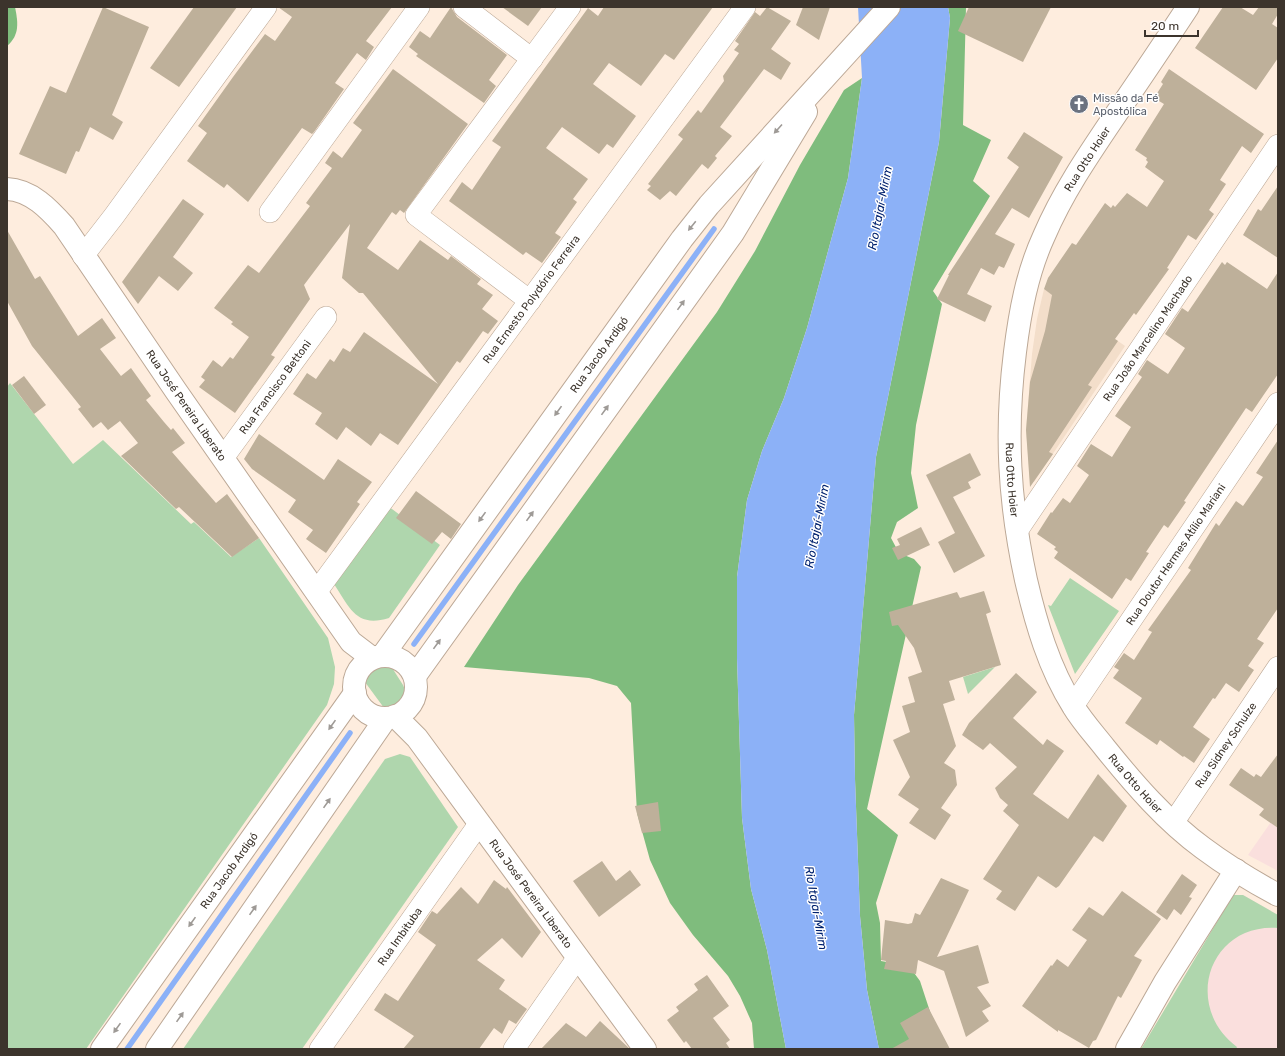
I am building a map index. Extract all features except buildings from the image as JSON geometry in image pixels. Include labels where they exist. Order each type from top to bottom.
[{"type":"main road","name":"Rua Jacob Ardigó","points":[[378,657],[682,239],[709,205],[889,7]]},
{"type":"main road","name":"Rua Otto Hoier","points":[[1188,7],[1074,177],[1044,236],[1030,272],[1026,285],[1017,335],[1008,425],[1016,531],[1037,624],[1046,650],[1072,706],[1113,758],[1173,823],[1202,848],[1278,895]]},
{"type":"main road","name":"Rua Jacob Ardigó","points":[[415,676],[733,233],[840,61]]},
{"type":"main road","name":"Rua José Pereira Liberato","points":[[7,189],[28,194],[52,213],[64,226],[83,256],[351,642],[356,683]]},
{"type":"main road","name":"Rua José Pereira Liberato","points":[[351,642],[378,657]]},
{"type":"main road","points":[[157,1049],[398,712],[416,695],[415,676],[411,669],[399,658],[378,657],[363,665],[356,683],[358,701],[366,711],[378,717],[398,712]]},
{"type":"main road","name":"Rua Jacob Ardigó","points":[[102,1049],[356,683]]},
{"type":"main road","name":"Rua José Pereira Liberato","points":[[398,712],[645,1049]]},
{"type":"main road","points":[[1127,1049],[1165,982],[1236,870]]},
{"type":"street","points":[[83,256],[114,216],[266,7]]},
{"type":"street","points":[[270,212],[419,7]]},
{"type":"street","points":[[464,7],[532,59]]},
{"type":"street","points":[[530,301],[416,215],[570,7]]},
{"type":"street","name":"Rua Ernesto Polydório Ferreira","points":[[317,591],[745,7]]},
{"type":"street","name":"Rua João Marcelino Machado","points":[[1016,531],[1278,145]]},
{"type":"street","name":"Rua Francisco Bettoni","points":[[223,458],[326,317]]},
{"type":"street","name":"Rua Doutor Hermes Atílio Mariani","points":[[1072,706],[1278,403]]},
{"type":"street","name":"Rua Sidney Schulze","points":[[1173,823],[1278,667]]},
{"type":"street","name":"Rua Imbituba","points":[[320,1049],[479,824]]},
{"type":"street","points":[[514,1049],[578,957]]},
{"type":"shaded area","points":[[1044,289],[1125,346],[1034,482],[1030,480],[1026,430],[1032,354],[1037,319]]},
{"type":"shaded area","points":[[1278,812],[1278,871],[1248,855]]},
{"type":"shaded area","points":[[1243,895],[1278,915],[1278,1049],[1141,1049]]},
{"type":"green space","points":[[7,7],[15,7],[17,28],[14,37],[7,46]]},
{"type":"green space","points":[[948,7],[966,7],[963,125],[991,140],[973,181],[990,196],[933,291],[942,304],[916,425],[911,473],[918,508],[897,522],[891,538],[899,553],[914,559],[921,567],[867,809],[898,835],[876,903],[880,923],[881,961],[909,966],[920,981],[939,1039],[946,1049],[879,1049],[867,990],[860,916],[854,715],[876,457],[939,142],[950,18]]},
{"type":"green space","points":[[862,78],[848,178],[807,328],[784,398],[762,451],[747,500],[737,577],[737,658],[742,818],[751,889],[767,950],[786,1049],[754,1049],[752,1023],[740,996],[728,976],[693,935],[670,903],[650,860],[637,813],[631,703],[617,686],[589,678],[464,667],[518,585],[717,312],[755,251],[800,165],[844,90]]},
{"type":"green space","points":[[10,383],[73,464],[103,440],[191,524],[194,522],[231,557],[259,538],[328,638],[335,667],[334,684],[327,705],[86,1049],[7,1049],[7,387]]},
{"type":"green space","points":[[388,506],[440,545],[389,618],[369,620],[361,618],[355,614],[334,584]]},
{"type":"green space","points":[[1070,578],[1119,611],[1075,674],[1048,605],[1051,606]]},
{"type":"green space","points":[[389,663],[403,685],[409,699],[399,710],[387,712],[362,678],[369,667],[376,664]]},
{"type":"green space","points":[[995,667],[968,694],[963,677]]},
{"type":"green space","points":[[400,754],[410,757],[458,827],[302,1049],[183,1049],[385,759]]},
{"type":"green space","points":[[1233,895],[1243,895],[1278,915],[1278,928],[1254,930],[1235,939],[1220,953],[1211,970],[1208,990],[1210,1010],[1220,1030],[1237,1047],[1236,1049],[1141,1049]]},
{"type":"water","name":"Rio Itajaí-Mirim","points":[[858,7],[948,7],[950,18],[939,142],[876,457],[854,715],[860,916],[867,990],[879,1049],[786,1049],[767,950],[751,889],[742,818],[737,658],[737,577],[747,500],[762,451],[784,398],[807,328],[848,178],[862,78]]},
{"type":"waterway","points":[[414,644],[714,229]]},
{"type":"waterway","points":[[127,1049],[350,733]]},
{"type":"place","name":"Missão da Fé Apostólica","points":[[1079,104]]}]
